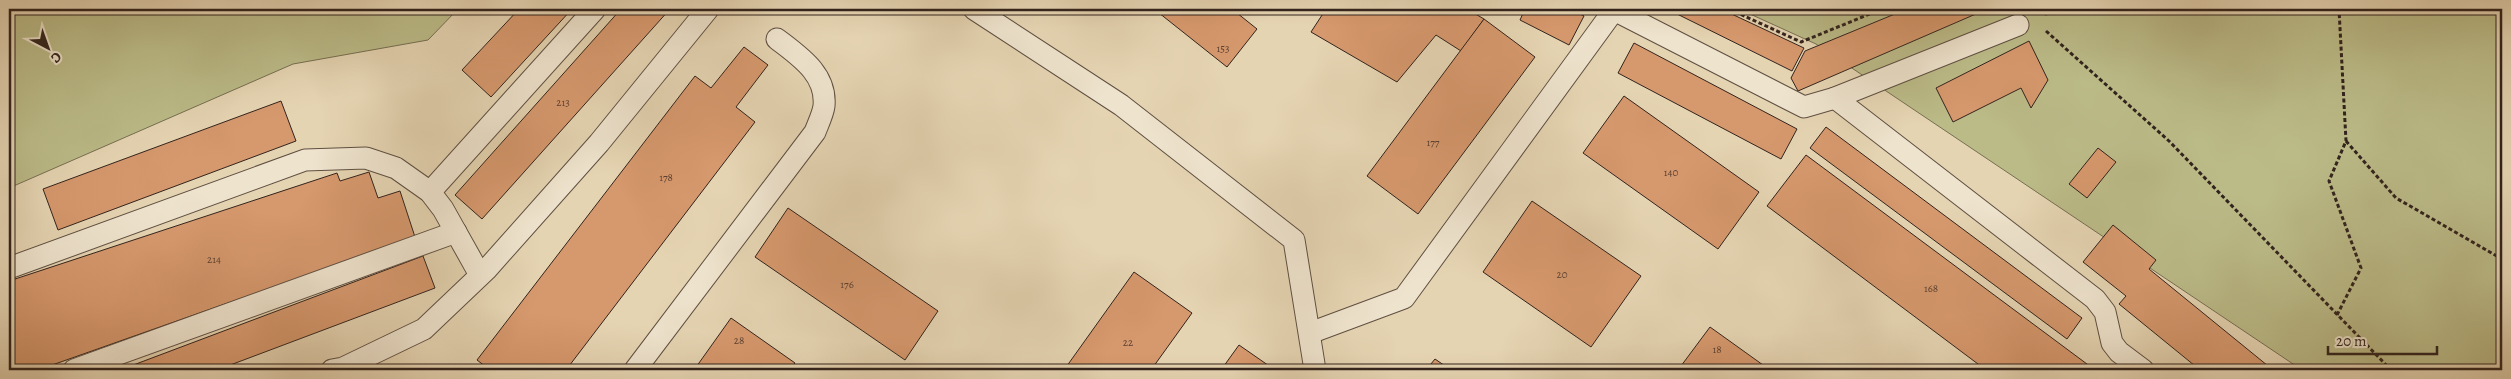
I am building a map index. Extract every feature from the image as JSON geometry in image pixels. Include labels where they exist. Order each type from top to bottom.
[{"type":"lane","points":[[430,192],[595,9]]},
{"type":"lane","points":[[332,370],[343,368],[424,330],[480,275],[599,144],[708,9]]},
{"type":"lane","points":[[974,9],[1121,105],[1294,240],[1315,370]]},
{"type":"lane","points":[[1310,333],[1404,298],[1614,10],[1804,107],[1835,98],[2018,25]]},
{"type":"lane","points":[[634,370],[815,132],[824,107],[822,84],[807,63],[777,39]]},
{"type":"lane","points":[[1835,98],[2095,299],[2105,312],[2112,343],[2119,352],[2143,370]]},
{"type":"lane","points":[[9,268],[305,160],[366,158],[396,168],[430,192],[456,232],[480,275]]},
{"type":"lane","points":[[74,370],[456,232]]},
{"type":"path","points":[[1729,9],[1801,42],[1882,9]]},
{"type":"path","points":[[2040,15],[2069,9]]},
{"type":"path","points":[[2337,314],[2361,268],[2329,181],[2346,141],[2339,9]]},
{"type":"path","points":[[2045,30],[2169,141],[2391,370]]},
{"type":"path","points":[[2346,141],[2396,198],[2502,259]]},
{"type":"green space","points":[[9,9],[458,9],[428,40],[293,64],[9,188]]},
{"type":"green space","points":[[1739,9],[2502,9],[2502,370],[2302,370],[1816,44]]},
{"type":"building","points":[[519,9],[572,9],[491,97],[462,70]]},
{"type":"building","points":[[621,9],[670,9],[482,219],[455,195]]},
{"type":"building","points":[[1154,9],[1232,9],[1257,29],[1227,67]]},
{"type":"building","points":[[1326,9],[1411,9],[1419,13],[1422,9],[1467,9],[1484,19],[1461,51],[1436,35],[1397,82],[1311,32]]},
{"type":"building","points":[[1525,9],[1570,9],[1584,16],[1569,45],[1520,20]]},
{"type":"building","points":[[1667,9],[1721,9],[1804,48],[1792,71]]},
{"type":"building","points":[[1907,9],[1985,10],[1798,91],[1791,78],[1805,51]]},
{"type":"building","points":[[1484,19],[1535,57],[1418,214],[1367,176]]},
{"type":"building","points":[[2029,41],[2048,80],[2031,108],[2021,88],[1953,122],[1936,88]]},
{"type":"building","points":[[1634,43],[1797,129],[1781,159],[1618,73]]},
{"type":"building","points":[[744,47],[768,65],[736,107],[755,122],[566,370],[490,370],[477,360],[695,76],[711,88]]},
{"type":"building","points":[[1624,96],[1759,192],[1718,249],[1583,153]]},
{"type":"building","points":[[281,101],[296,141],[58,230],[43,189]]},
{"type":"building","points":[[1826,127],[2082,318],[2067,339],[1810,148]]},
{"type":"building","points":[[2098,148],[2116,162],[2087,198],[2069,184]]},
{"type":"building","points":[[1806,155],[2095,370],[1986,370],[1767,206]]},
{"type":"building","points":[[369,172],[378,198],[400,191],[415,237],[38,370],[9,370],[9,281],[337,173],[340,181]]},
{"type":"building","points":[[1532,201],[1641,276],[1591,347],[1483,272]]},
{"type":"building","points":[[788,208],[938,311],[905,360],[755,257]]},
{"type":"building","points":[[2113,225],[2156,260],[2149,269],[2273,370],[2200,370],[2119,304],[2126,296],[2083,262]]},
{"type":"building","points":[[423,256],[435,288],[217,370],[120,370]]},
{"type":"building","points":[[1134,272],[1192,313],[1151,370],[1064,370]]},
{"type":"building","points":[[731,318],[795,363],[789,370],[694,370]]},
{"type":"building","points":[[1710,327],[1770,370],[1678,370]]},
{"type":"building","points":[[1239,345],[1275,370],[1221,370]]},
{"type":"building","points":[[1435,359],[1451,370],[1426,370]]}]
